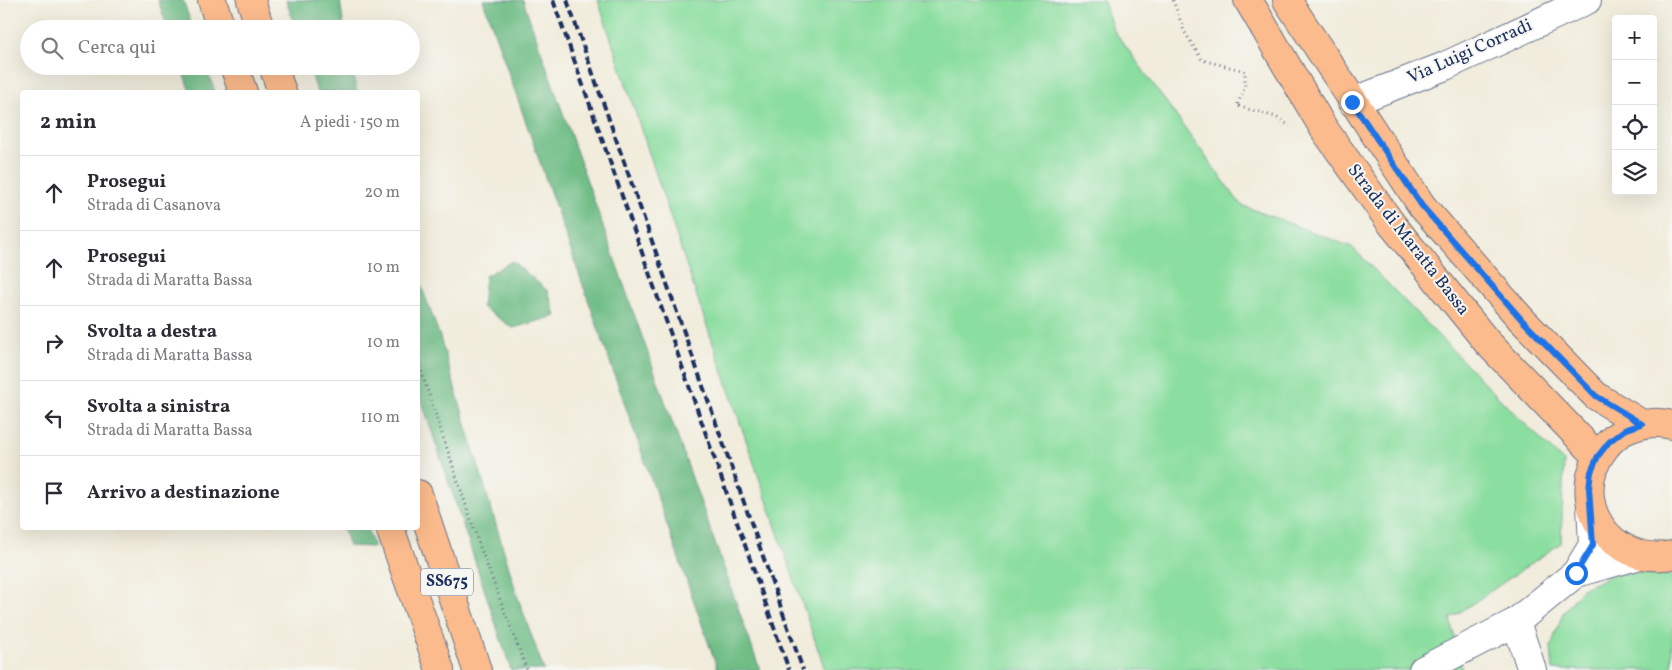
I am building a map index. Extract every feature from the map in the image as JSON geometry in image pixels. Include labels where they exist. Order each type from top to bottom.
[{"type":"main road","points":[[212,0],[218,20]]},
{"type":"main road","points":[[251,0],[257,20]]},
{"type":"main road","name":"Strada di Maratta Bassa","points":[[1248,0],[1324,129],[1391,224],[1487,342],[1598,456]]},
{"type":"main road","name":"Strada di Maratta Bassa","points":[[1287,0],[1352,102],[1422,206],[1522,320],[1596,396],[1642,424]]},
{"type":"main road","points":[[237,75],[242,90]]},
{"type":"main road","points":[[276,75],[281,90]]},
{"type":"main road","points":[[1672,425],[1663,422],[1642,424],[1624,430],[1609,442],[1598,456],[1591,472],[1589,488],[1591,505],[1597,522],[1609,537],[1623,549],[1640,555],[1659,557],[1672,555]]},
{"type":"main road","name":"SS675","points":[[420,500],[477,670]]},
{"type":"main road","name":"SS675","points":[[391,530],[440,670]]},
{"type":"street","name":"Via Luigi Corradi","points":[[1352,102],[1445,66],[1587,0]]},
{"type":"street","points":[[1423,670],[1516,622],[1576,573],[1593,545],[1591,505]]},
{"type":"street","points":[[1576,573],[1640,555]]},
{"type":"street","points":[[1516,622],[1532,670]]},
{"type":"path","points":[[1174,0],[1184,31],[1202,60],[1245,72],[1245,87],[1237,106],[1276,117],[1291,127]]},
{"type":"path","points":[[420,368],[480,547],[528,670]]},
{"type":"green space","points":[[158,0],[183,0],[190,20],[165,20]]},
{"type":"green space","points":[[286,0],[340,0],[343,20],[293,20]]},
{"type":"green space","points":[[483,0],[523,0],[760,670],[718,670]]},
{"type":"green space","points":[[598,0],[1103,0],[1113,29],[1241,205],[1352,247],[1564,462],[1561,543],[1450,619],[1462,670],[825,670],[698,300]]},
{"type":"green space","points":[[184,75],[209,75],[214,90],[189,90]]},
{"type":"green space","points":[[312,75],[353,75],[357,90],[316,90]]},
{"type":"green space","points":[[512,261],[548,291],[556,316],[513,328],[482,307],[485,276]]},
{"type":"green space","points":[[420,282],[439,334],[518,598],[544,670],[511,670],[420,396]]},
{"type":"green space","points":[[344,530],[368,530],[374,547],[349,546]]},
{"type":"green space","points":[[1617,573],[1660,573],[1672,576],[1672,670],[1553,670],[1551,646],[1563,613],[1582,589]]},
{"type":"railway","points":[[553,0],[789,670]]},
{"type":"railway","points":[[567,0],[803,670]]},
{"type":"route","points":[[1352,102],[1422,206],[1522,320],[1596,396],[1642,424],[1624,430],[1609,442],[1598,456],[1591,472],[1589,488],[1593,545],[1576,573]]}]
